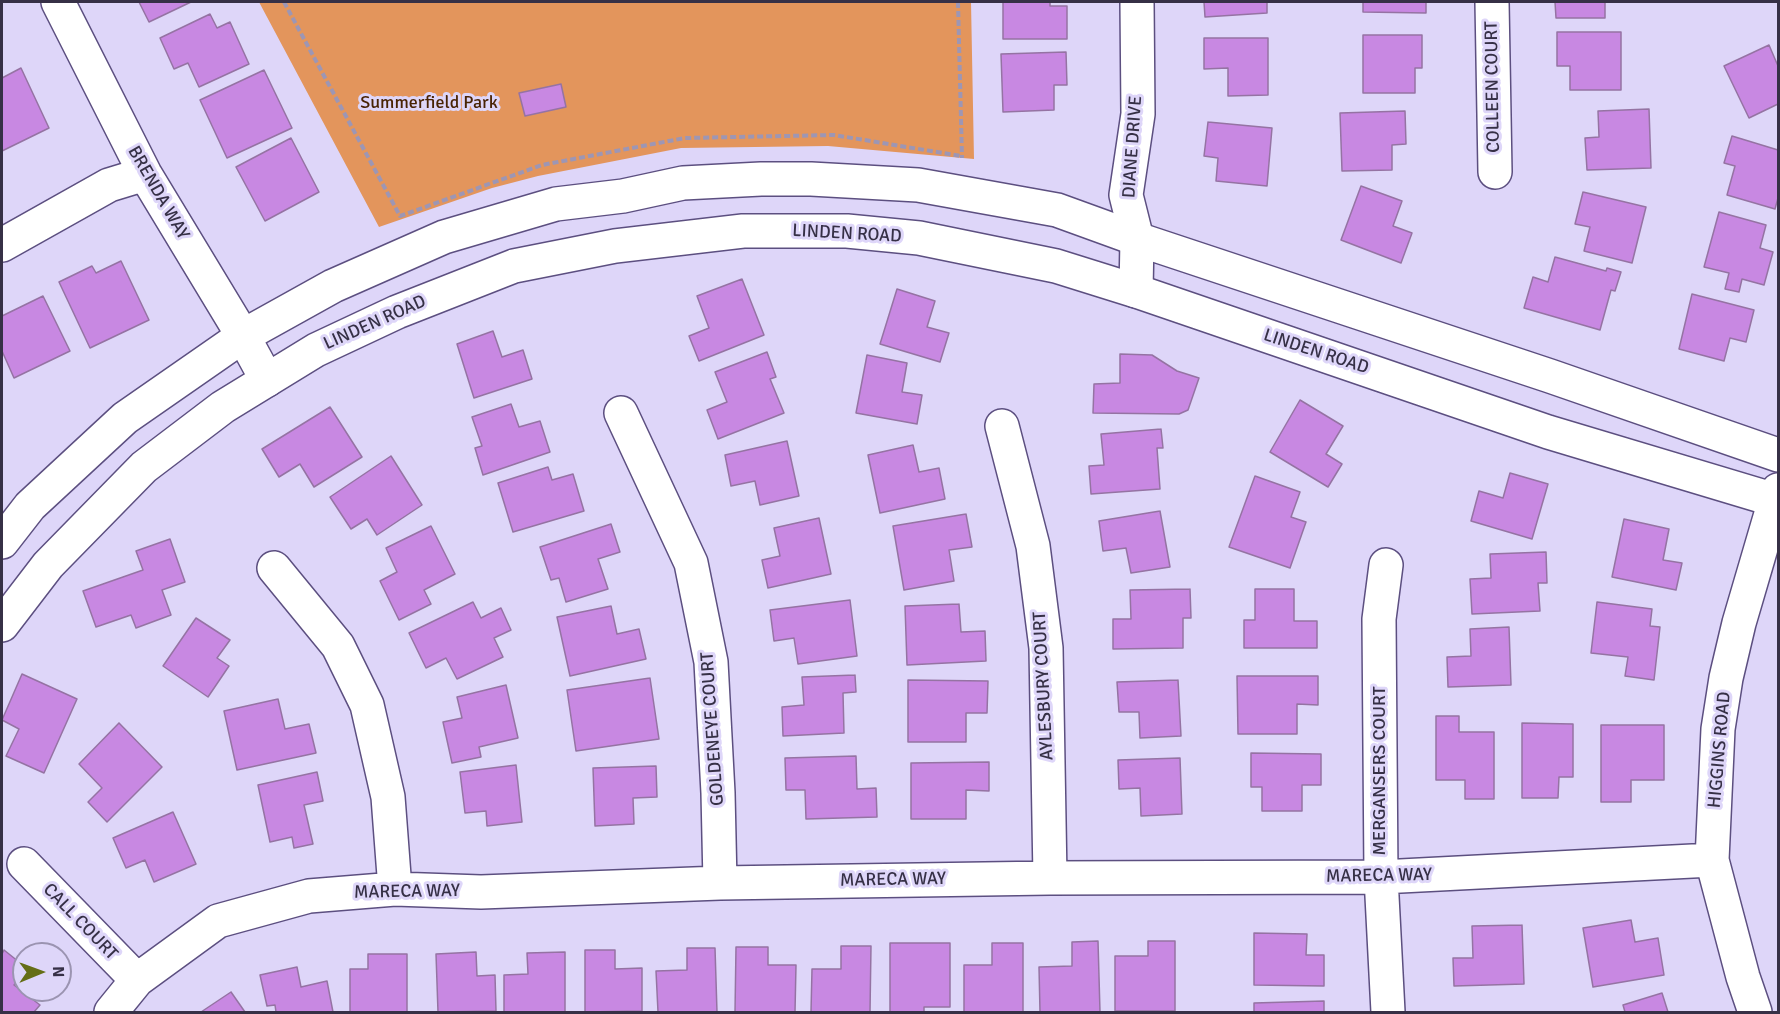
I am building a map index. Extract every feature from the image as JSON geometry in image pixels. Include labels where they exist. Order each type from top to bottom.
[{"type":"street","name":"BRENDA WAY","points":[[57,2],[145,174],[267,380]]},
{"type":"street","name":"DIANE DRIVE","points":[[1136,291],[1137,239],[1126,195],[1138,114],[1137,2]]},
{"type":"street","name":"COLLEEN COURT","points":[[1492,2],[1495,172]]},
{"type":"street","points":[[2,245],[109,185],[145,174]]},
{"type":"street","points":[[2,543],[30,506],[125,418],[243,336],[333,286],[444,237],[556,204],[623,196],[684,183],[761,179],[861,181],[918,185],[1057,210],[1779,455]]},
{"type":"street","name":"LINDEN ROAD","points":[[2,624],[48,565],[144,467],[223,407],[316,350],[397,312],[514,266],[615,246],[743,231],[847,231],[919,238],[1056,267],[1136,291],[1548,432],[1777,497]]},
{"type":"street","name":"GOLDENEYE COURT","points":[[621,413],[691,563],[711,662],[720,883]]},
{"type":"street","name":"AYLESBURY COURT","points":[[1002,426],[1033,546],[1046,648],[1050,878]]},
{"type":"street","name":"HIGGINS ROAD","points":[[1755,1012],[1743,977],[1712,860],[1718,729],[1725,688],[1739,623],[1777,497]]},
{"type":"street","name":"MERGANSERS COURT","points":[[1386,566],[1379,619],[1381,877],[1388,1012]]},
{"type":"street","points":[[274,568],[338,646],[367,705],[388,797],[394,889]]},
{"type":"street","name":"MARECA WAY","points":[[111,1012],[137,980],[218,921],[309,896],[394,889],[481,892],[720,883],[1050,878],[1381,877],[1712,860]]},
{"type":"street","name":"CALL COURT","points":[[24,864],[137,980]]},
{"type":"path","points":[[284,2],[400,216]]},
{"type":"path","points":[[958,2],[961,156],[976,195]]},
{"type":"green space","name":"Summerfield Park","points":[[259,2],[971,2],[974,159],[828,146],[681,148],[538,176],[492,188],[379,227]]},
{"type":"building","points":[[139,2],[191,2],[149,22]]},
{"type":"building","points":[[1003,2],[1050,2],[1050,6],[1067,6],[1067,39],[1003,39]]},
{"type":"building","points":[[1204,2],[1267,2],[1267,13],[1205,17]]},
{"type":"building","points":[[1363,2],[1426,2],[1426,13],[1363,12]]},
{"type":"building","points":[[1555,2],[1605,2],[1605,18],[1556,18]]},
{"type":"building","points":[[210,14],[217,28],[230,22],[249,64],[199,87],[188,63],[174,69],[160,38]]},
{"type":"building","points":[[1557,32],[1621,32],[1621,90],[1570,90],[1570,66],[1557,66]]},
{"type":"building","points":[[1363,35],[1422,35],[1422,68],[1415,68],[1415,93],[1363,93]]},
{"type":"building","points":[[1204,38],[1268,38],[1268,95],[1228,96],[1228,68],[1204,69]]},
{"type":"building","points":[[1769,45],[1778,66],[1778,104],[1749,118],[1724,66]]},
{"type":"building","points":[[1066,52],[1067,85],[1054,85],[1054,110],[1003,112],[1001,54]]},
{"type":"building","points":[[21,68],[49,128],[2,151],[2,78]]},
{"type":"building","points":[[264,70],[292,128],[227,158],[200,100]]},
{"type":"building","points":[[561,84],[566,107],[525,116],[519,93]]},
{"type":"building","points":[[1649,109],[1651,168],[1587,170],[1585,138],[1599,137],[1598,111]]},
{"type":"building","points":[[1405,111],[1406,144],[1392,145],[1392,170],[1342,171],[1340,113]]},
{"type":"building","points":[[1208,122],[1272,128],[1267,186],[1216,181],[1218,158],[1204,156]]},
{"type":"building","points":[[1732,136],[1778,150],[1778,198],[1775,209],[1727,195],[1735,166],[1724,163]]},
{"type":"building","points":[[291,138],[319,192],[265,221],[236,167]]},
{"type":"building","points":[[1361,186],[1402,201],[1393,226],[1412,233],[1401,263],[1341,240]]},
{"type":"building","points":[[1583,192],[1646,207],[1632,263],[1584,251],[1590,227],[1575,224]]},
{"type":"building","points":[[1719,212],[1766,225],[1760,248],[1773,252],[1764,285],[1742,279],[1739,292],[1725,289],[1729,273],[1704,267]]},
{"type":"building","points":[[1555,257],[1606,271],[1607,268],[1621,272],[1615,291],[1611,290],[1600,330],[1524,308],[1533,277],[1548,282]]},
{"type":"building","points":[[121,261],[149,320],[90,348],[59,282],[92,266],[96,273]]},
{"type":"building","points":[[742,279],[764,335],[699,361],[689,336],[709,328],[697,296]]},
{"type":"building","points":[[897,289],[935,301],[927,327],[949,333],[940,362],[880,344]]},
{"type":"building","points":[[1692,294],[1754,310],[1746,342],[1730,338],[1724,361],[1679,349]]},
{"type":"building","points":[[43,296],[70,351],[14,378],[2,351],[2,316]]},
{"type":"building","points":[[493,331],[502,357],[523,350],[532,379],[474,398],[457,344]]},
{"type":"building","points":[[767,352],[776,377],[770,379],[784,413],[718,439],[707,410],[727,402],[715,372]]},
{"type":"building","points":[[1120,354],[1152,355],[1177,371],[1199,378],[1188,410],[1179,414],[1093,413],[1094,384],[1120,383]]},
{"type":"building","points":[[867,355],[907,363],[902,392],[922,395],[917,424],[856,413]]},
{"type":"building","points":[[1300,400],[1343,426],[1326,454],[1342,464],[1328,487],[1270,452]]},
{"type":"building","points":[[511,404],[519,427],[540,421],[550,452],[483,475],[475,448],[482,446],[472,417]]},
{"type":"building","points":[[330,407],[362,457],[314,487],[300,464],[279,477],[262,449]]},
{"type":"building","points":[[1161,429],[1163,448],[1157,448],[1160,489],[1091,494],[1089,466],[1104,465],[1101,434]]},
{"type":"building","points":[[787,441],[799,496],[760,505],[755,481],[731,486],[725,455]]},
{"type":"building","points":[[913,445],[919,472],[939,468],[945,499],[880,513],[868,455]]},
{"type":"building","points":[[391,456],[422,505],[377,535],[367,519],[351,529],[330,497]]},
{"type":"building","points":[[548,467],[552,480],[573,474],[584,511],[513,532],[498,483]]},
{"type":"building","points":[[1510,473],[1548,484],[1532,539],[1471,521],[1479,491],[1503,498]]},
{"type":"building","points":[[1255,476],[1300,492],[1291,517],[1306,522],[1290,568],[1229,547]]},
{"type":"building","points":[[1160,511],[1170,567],[1131,573],[1126,548],[1103,551],[1099,521]]},
{"type":"building","points":[[966,514],[972,547],[949,550],[954,581],[904,590],[893,526]]},
{"type":"building","points":[[819,518],[831,574],[768,588],[762,560],[780,556],[774,528]]},
{"type":"building","points":[[1624,519],[1669,529],[1663,560],[1682,563],[1676,590],[1612,577]]},
{"type":"building","points":[[611,524],[620,552],[598,559],[608,589],[566,602],[559,578],[551,580],[540,547]]},
{"type":"building","points":[[431,526],[455,574],[424,590],[431,604],[399,620],[380,581],[397,572],[386,548]]},
{"type":"building","points":[[170,539],[185,582],[162,590],[171,615],[136,628],[131,615],[96,627],[83,591],[143,570],[136,551]]},
{"type":"building","points":[[1546,552],[1547,583],[1538,583],[1540,611],[1472,614],[1470,579],[1491,578],[1490,554]]},
{"type":"building","points":[[1190,589],[1191,618],[1183,618],[1183,648],[1113,649],[1113,619],[1131,619],[1130,590]]},
{"type":"building","points":[[1255,589],[1294,589],[1294,621],[1317,621],[1317,648],[1244,648],[1244,620],[1255,620]]},
{"type":"building","points":[[850,600],[857,656],[798,664],[794,638],[774,641],[770,610]]},
{"type":"building","points":[[473,602],[481,618],[501,608],[511,630],[494,638],[503,657],[457,679],[446,658],[426,668],[409,633]]},
{"type":"building","points":[[1597,602],[1652,609],[1650,626],[1660,627],[1654,680],[1625,676],[1628,657],[1591,653]]},
{"type":"building","points":[[959,604],[961,632],[985,631],[986,661],[907,665],[905,606]]},
{"type":"building","points":[[611,606],[617,634],[639,629],[646,659],[570,676],[557,617]]},
{"type":"building","points":[[196,618],[230,640],[217,658],[229,666],[208,697],[163,666]]},
{"type":"building","points":[[1509,627],[1511,685],[1448,687],[1447,657],[1471,656],[1470,629]]},
{"type":"building","points":[[22,674],[77,699],[44,773],[6,756],[19,729],[2,720]]},
{"type":"building","points":[[855,675],[856,692],[843,693],[844,733],[783,736],[782,707],[804,705],[802,677]]},
{"type":"building","points":[[1237,676],[1318,676],[1318,705],[1297,704],[1297,734],[1238,734]]},
{"type":"building","points":[[650,678],[659,739],[576,751],[567,690]]},
{"type":"building","points":[[908,680],[988,681],[987,713],[966,713],[966,742],[908,742]]},
{"type":"building","points":[[1178,680],[1181,736],[1140,738],[1139,712],[1119,712],[1117,682]]},
{"type":"building","points":[[506,685],[518,738],[479,747],[481,757],[452,763],[443,722],[462,718],[457,697]]},
{"type":"building","points":[[278,699],[285,729],[309,724],[316,753],[237,770],[224,711]]},
{"type":"building","points":[[1436,716],[1459,716],[1459,732],[1494,732],[1494,799],[1465,799],[1465,780],[1436,780]]},
{"type":"building","points":[[119,723],[162,767],[107,822],[88,802],[102,788],[79,764]]},
{"type":"building","points":[[1522,723],[1573,724],[1573,777],[1559,777],[1558,798],[1522,798]]},
{"type":"building","points":[[1601,725],[1664,725],[1664,780],[1631,780],[1631,802],[1601,802]]},
{"type":"building","points":[[1251,753],[1321,754],[1321,785],[1302,785],[1302,811],[1262,811],[1262,787],[1251,787]]},
{"type":"building","points":[[856,756],[857,789],[876,788],[877,817],[806,819],[805,790],[786,790],[785,758]]},
{"type":"building","points":[[1180,758],[1182,814],[1141,816],[1140,788],[1119,789],[1118,760]]},
{"type":"building","points":[[989,762],[989,791],[966,790],[966,819],[911,819],[911,763]]},
{"type":"building","points":[[516,765],[522,822],[487,826],[486,811],[465,813],[460,772]]},
{"type":"building","points":[[656,766],[657,797],[633,798],[634,824],[595,826],[593,768]]},
{"type":"building","points":[[317,772],[323,801],[304,805],[313,844],[294,848],[292,837],[270,842],[258,785]]},
{"type":"building","points":[[173,812],[196,864],[154,882],[145,860],[126,868],[113,838]]},
{"type":"building","points":[[1631,920],[1635,942],[1658,938],[1664,975],[1593,987],[1583,928]]},
{"type":"building","points":[[1522,925],[1524,984],[1454,986],[1453,958],[1473,958],[1472,926]]},
{"type":"building","points":[[1254,933],[1307,934],[1306,955],[1324,955],[1324,986],[1254,985]]},
{"type":"building","points":[[1098,941],[1100,1012],[1040,1012],[1039,967],[1072,966],[1072,942]]},
{"type":"building","points":[[1148,941],[1175,941],[1175,1011],[1115,1011],[1115,956],[1148,956]]},
{"type":"building","points":[[890,943],[950,943],[950,1007],[924,1007],[924,1012],[890,1012]]},
{"type":"building","points":[[992,943],[1023,943],[1023,1012],[964,1012],[964,965],[992,965]]},
{"type":"building","points":[[841,946],[871,946],[870,1012],[811,1012],[812,969],[841,969]]},
{"type":"building","points":[[736,947],[768,947],[768,965],[796,965],[795,1012],[735,1012]]},
{"type":"building","points":[[687,948],[715,948],[717,1012],[658,1012],[656,971],[687,970]]},
{"type":"building","points":[[4,950],[12,956],[12,1002],[36,1002],[40,1005],[34,1012],[2,1012],[2,954]]},
{"type":"building","points":[[585,950],[615,950],[615,969],[642,968],[642,1011],[585,1012]]},
{"type":"building","points":[[476,952],[477,976],[495,975],[496,1011],[438,1012],[436,954]]},
{"type":"building","points":[[565,952],[565,1012],[504,1012],[504,975],[528,974],[527,953]]},
{"type":"building","points":[[368,954],[407,954],[407,1012],[350,1012],[350,969],[368,969]]},
{"type":"building","points":[[297,967],[301,987],[327,981],[333,1012],[276,1012],[275,1005],[267,1006],[260,975]]},
{"type":"building","points":[[231,992],[245,1012],[201,1012]]},
{"type":"building","points":[[1662,993],[1668,1012],[1625,1012],[1623,1005]]},
{"type":"building","points":[[1324,1001],[1324,1012],[1254,1012],[1254,1003]]}]
